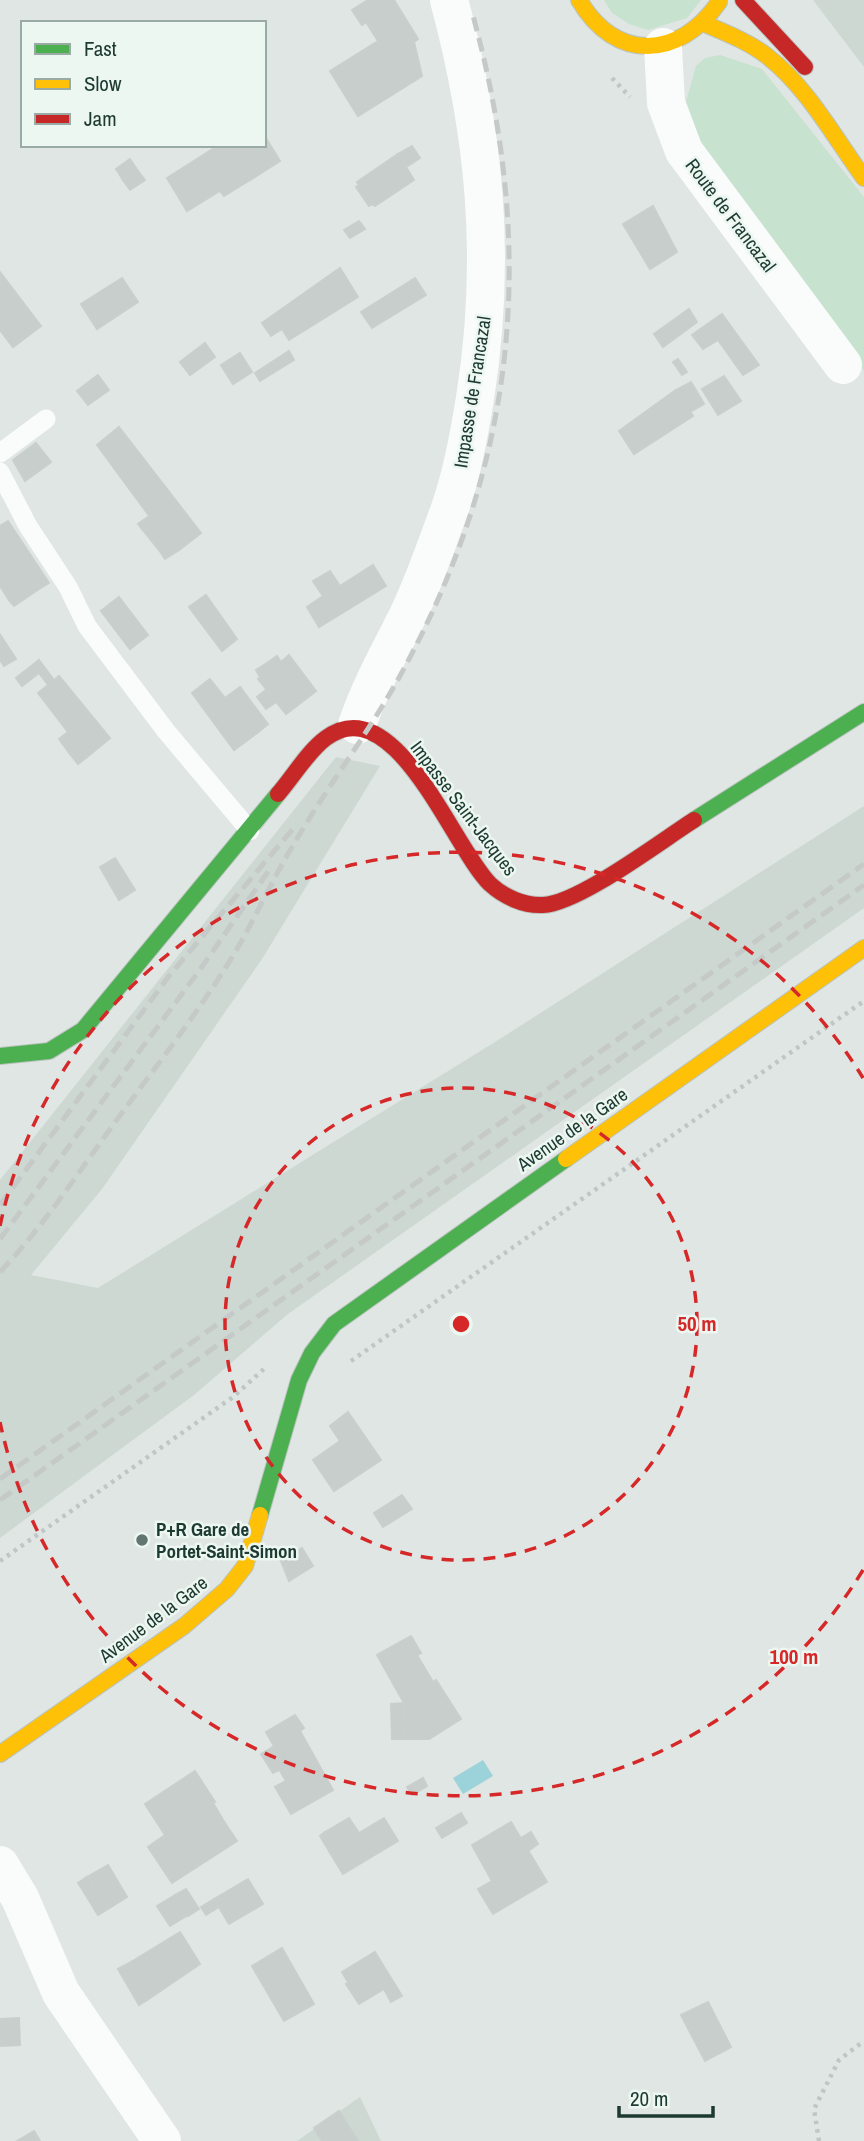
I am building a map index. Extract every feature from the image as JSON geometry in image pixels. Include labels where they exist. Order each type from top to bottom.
[{"type":"street","name":"Impasse de Francazal","points":[[357,725],[369,689],[408,614],[450,508],[471,422],[484,340],[488,254],[484,172],[474,107],[449,0]]},
{"type":"street","points":[[579,0],[583,11],[598,29],[617,41],[639,48],[663,47],[685,39],[705,24],[719,0]]},
{"type":"street","points":[[743,0],[812,75]]},
{"type":"street","points":[[705,24],[742,40],[767,56],[792,80],[864,178]]},
{"type":"street","name":"Route de Francazal","points":[[663,47],[666,103],[684,151],[843,365]]},
{"type":"street","name":"Impasse Saint-Jacques","points":[[357,725],[384,739],[410,765],[489,883],[505,896],[536,906],[566,901],[864,712]]},
{"type":"street","points":[[0,1056],[49,1051],[83,1030],[324,739],[346,726],[357,725]]},
{"type":"street","name":"Avenue de la Gare","points":[[0,1754],[184,1626],[227,1589],[245,1566],[299,1380],[312,1353],[334,1324],[864,948]]},
{"type":"street","points":[[0,1865],[20,1898],[61,1993],[162,2141]]},
{"type":"lane","points":[[0,453],[46,419]]},
{"type":"lane","points":[[0,472],[28,526],[68,587],[88,626],[166,731],[250,831]]},
{"type":"path","points":[[0,1561],[233,1397],[293,1344],[343,1364],[360,1357],[864,1001]]},
{"type":"path","points":[[819,2141],[814,2109],[839,2060],[864,2040]]},
{"type":"shaded area","points":[[813,0],[864,0],[864,67]]},
{"type":"shaded area","points":[[336,757],[380,766],[262,959],[102,1189],[31,1275],[98,1288],[503,1037],[864,806],[864,908],[288,1314],[194,1395],[0,1538],[0,1180]]},
{"type":"shaded area","points":[[360,2097],[381,2141],[297,2141]]},
{"type":"green space","points":[[604,0],[701,0],[687,18],[648,30],[629,24],[612,13]]},
{"type":"green space","points":[[720,55],[762,69],[864,197],[864,371],[710,165],[685,105],[696,66],[705,58]]},
{"type":"water","points":[[483,1760],[493,1776],[463,1794],[453,1778]]},
{"type":"building","points":[[368,0],[394,0],[418,39],[414,42],[422,76],[358,116],[330,71],[378,41],[366,22],[362,25],[352,10]]},
{"type":"building","points":[[266,138],[280,161],[250,180],[247,174],[187,211],[167,178],[216,147],[266,147]]},
{"type":"building","points":[[412,146],[420,158],[406,167],[398,154]]},
{"type":"building","points":[[398,154],[414,180],[375,206],[369,206],[356,187],[359,185],[357,182]]},
{"type":"building","points":[[130,159],[138,171],[123,180],[116,169]]},
{"type":"building","points":[[138,171],[145,180],[130,190],[123,180]]},
{"type":"building","points":[[247,174],[250,180],[224,196],[220,191]]},
{"type":"building","points":[[653,206],[677,252],[650,269],[623,224]]},
{"type":"building","points":[[359,221],[365,229],[350,238],[344,230]]},
{"type":"building","points":[[340,268],[358,297],[289,340],[282,329],[271,336],[262,323]]},
{"type":"building","points":[[0,272],[41,326],[13,347],[0,330]]},
{"type":"building","points":[[122,278],[138,302],[97,329],[81,304]]},
{"type":"building","points":[[415,278],[426,295],[372,328],[361,312]]},
{"type":"building","points":[[689,309],[697,322],[663,347],[654,334]]},
{"type":"building","points":[[722,314],[759,365],[743,375],[718,340],[703,349],[692,335]]},
{"type":"building","points":[[205,343],[215,357],[190,375],[180,362]]},
{"type":"building","points":[[289,351],[294,360],[260,381],[255,373]]},
{"type":"building","points":[[240,353],[252,372],[233,384],[221,365]]},
{"type":"building","points":[[678,359],[687,372],[682,375],[673,362]]},
{"type":"building","points":[[98,375],[109,390],[88,405],[77,391]]},
{"type":"building","points":[[724,376],[741,401],[718,415],[702,389]]},
{"type":"building","points":[[691,382],[704,404],[690,412],[676,390]]},
{"type":"building","points":[[676,390],[693,416],[634,454],[619,431]]},
{"type":"building","points":[[119,427],[201,533],[179,550],[172,540],[159,550],[142,529],[153,521],[97,445]]},
{"type":"building","points":[[36,443],[51,462],[25,481],[13,460]]},
{"type":"building","points":[[149,516],[153,521],[142,529],[138,524]]},
{"type":"building","points":[[8,521],[49,583],[36,591],[32,585],[9,600],[0,586],[0,526]]},
{"type":"building","points":[[172,540],[179,550],[165,559],[159,550]]},
{"type":"building","points":[[373,565],[386,586],[319,627],[307,607],[323,596],[313,581],[330,571],[340,586]]},
{"type":"building","points":[[32,585],[36,591],[14,606],[9,600]]},
{"type":"building","points":[[206,595],[237,639],[222,651],[189,607]]},
{"type":"building","points":[[119,597],[148,635],[130,649],[101,611]]},
{"type":"building","points":[[1,636],[16,659],[4,666],[0,660]]},
{"type":"building","points":[[289,655],[316,691],[286,714],[258,679],[272,669],[267,663],[277,656],[281,662]]},
{"type":"building","points":[[39,660],[54,680],[59,676],[110,738],[87,757],[80,746],[70,754],[59,739],[68,732],[38,693],[48,685],[39,673],[22,686],[16,678]]},
{"type":"building","points":[[267,663],[272,669],[260,677],[256,670]]},
{"type":"building","points":[[210,679],[225,698],[240,687],[264,719],[253,727],[257,733],[234,750],[192,693]]},
{"type":"building","points":[[266,690],[276,702],[266,709],[257,697]]},
{"type":"building","points":[[264,719],[268,724],[257,733],[253,727]]},
{"type":"building","points":[[80,746],[87,757],[78,764],[70,754]]},
{"type":"building","points":[[115,858],[135,890],[119,900],[100,867]]},
{"type":"building","points":[[348,1412],[381,1460],[334,1491],[313,1460],[340,1441],[330,1426]]},
{"type":"building","points":[[402,1495],[412,1509],[383,1527],[374,1513]]},
{"type":"building","points":[[302,1548],[313,1566],[289,1581],[281,1561]]},
{"type":"building","points":[[411,1636],[421,1653],[417,1655],[433,1682],[436,1680],[461,1719],[429,1739],[405,1739],[404,1703],[377,1655]]},
{"type":"building","points":[[404,1703],[405,1739],[392,1739],[391,1704]]},
{"type":"building","points":[[295,1715],[304,1728],[300,1731],[333,1790],[291,1814],[275,1787],[286,1781],[268,1750],[274,1746],[266,1732]]},
{"type":"building","points":[[268,1750],[279,1770],[273,1773],[261,1754]]},
{"type":"building","points":[[195,1771],[215,1802],[200,1810],[212,1830],[225,1823],[237,1841],[172,1883],[148,1847],[165,1835],[145,1804]]},
{"type":"building","points":[[423,1778],[427,1786],[412,1795],[407,1787]]},
{"type":"building","points":[[213,1803],[225,1823],[212,1830],[200,1810]]},
{"type":"building","points":[[461,1813],[467,1823],[442,1838],[436,1828]]},
{"type":"building","points":[[349,1818],[359,1833],[384,1818],[398,1841],[343,1874],[329,1851],[334,1848],[325,1832]]},
{"type":"building","points":[[511,1822],[547,1882],[493,1914],[478,1889],[492,1881],[472,1845]]},
{"type":"building","points":[[325,1832],[334,1848],[329,1851],[320,1836]]},
{"type":"building","points":[[531,1832],[538,1844],[528,1851],[521,1838]]},
{"type":"building","points":[[108,1865],[127,1897],[98,1915],[84,1892],[93,1887],[87,1877]]},
{"type":"building","points":[[87,1877],[93,1887],[84,1892],[78,1883]]},
{"type":"building","points":[[248,1879],[263,1904],[229,1924],[214,1899]]},
{"type":"building","points":[[186,1889],[199,1909],[188,1916],[175,1895]]},
{"type":"building","points":[[175,1895],[188,1915],[170,1926],[157,1906]]},
{"type":"building","points":[[214,1899],[219,1907],[206,1915],[201,1907]]},
{"type":"building","points":[[180,1932],[200,1964],[147,2000],[135,1981],[141,1978],[131,1962]]},
{"type":"building","points":[[282,1948],[314,2004],[284,2021],[252,1966]]},
{"type":"building","points":[[375,1952],[381,1962],[348,1982],[342,1972]]},
{"type":"building","points":[[131,1962],[141,1978],[128,1986],[118,1969]]},
{"type":"building","points":[[381,1962],[402,1996],[391,2002],[384,1989],[359,2004],[346,1984]]},
{"type":"building","points":[[135,1981],[147,2000],[139,2005],[128,1986]]},
{"type":"building","points":[[708,2002],[731,2047],[705,2061],[681,2015]]},
{"type":"building","points":[[19,2018],[20,2045],[0,2046],[0,2019]]},
{"type":"building","points":[[339,2111],[358,2141],[322,2141],[314,2128]]},
{"type":"building","points":[[34,2131],[40,2141],[17,2141]]},
{"type":"railway","points":[[0,1272],[56,1204],[187,1025],[231,959],[302,831],[401,674],[441,593],[471,513],[492,432],[505,351],[509,268],[505,184],[492,99],[472,12]]},
{"type":"railway","points":[[0,1205],[169,976],[297,824]]},
{"type":"railway","points":[[0,1479],[864,864]]},
{"type":"railway","points":[[0,1239],[199,971],[272,866]]},
{"type":"railway","points":[[0,1500],[864,885]]},
{"type":"traffic: fast","points":[[694,820],[864,712]]},
{"type":"traffic: fast","points":[[0,1056],[49,1051],[83,1030],[278,794]]},
{"type":"traffic: fast","points":[[260,1515],[299,1380],[312,1353],[334,1324],[566,1159]]},
{"type":"traffic: slow","points":[[579,0],[610,35],[629,43],[647,46],[667,43],[685,35],[703,21],[719,2]]},
{"type":"traffic: slow","points":[[705,24],[753,46],[782,69],[808,98],[864,178]]},
{"type":"traffic: slow","points":[[566,1159],[864,948]]},
{"type":"traffic: slow","points":[[0,1754],[184,1626],[227,1589],[245,1566],[260,1515]]},
{"type":"traffic: jam","points":[[743,0],[805,67]]},
{"type":"traffic: jam","points":[[278,794],[326,738],[351,728],[376,734],[398,752],[420,778],[490,884],[515,900],[536,905],[558,902],[577,894],[694,820]]},
{"type":"place","name":"P+R Gare de Portet-Saint-Simon","points":[[142,1540]]}]
